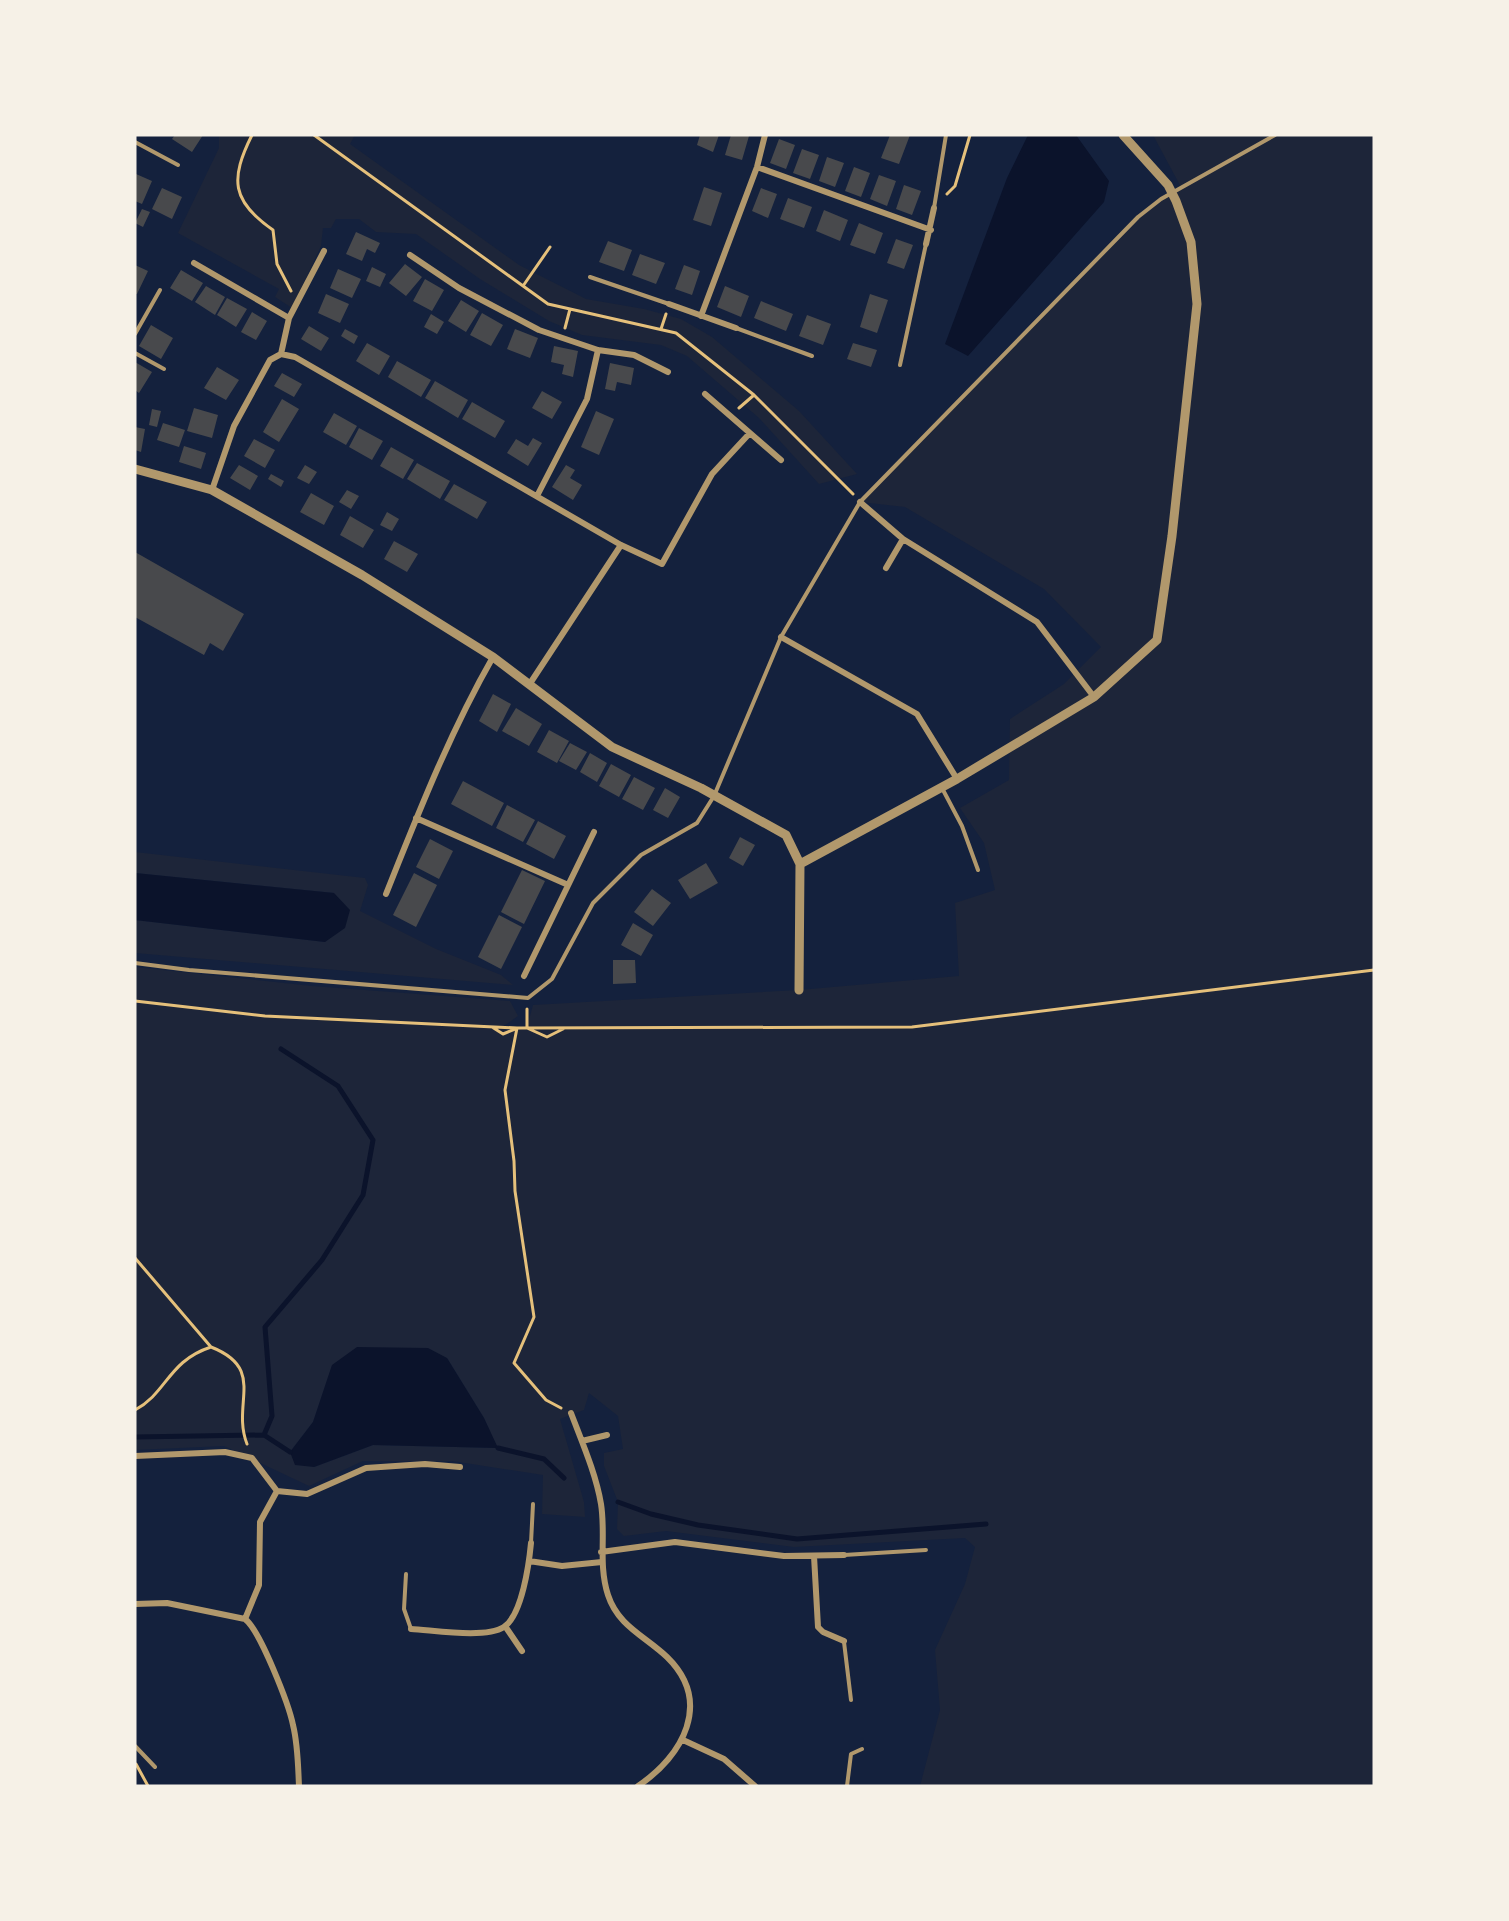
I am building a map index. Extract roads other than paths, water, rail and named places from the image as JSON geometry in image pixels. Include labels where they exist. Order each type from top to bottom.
[{"type":"street","points":[[701,316],[758,167],[765,135]]},
{"type":"street","points":[[800,864],[957,779],[1094,698],[1157,640],[1174,525],[1197,304],[1191,242],[1172,194],[1168,185],[1123,135]]},
{"type":"street","points":[[758,167],[931,230]]},
{"type":"street","points":[[926,244],[931,230],[934,208]]},
{"type":"street","points":[[281,354],[289,318],[324,251]]},
{"type":"street","points":[[410,255],[459,288],[539,330],[598,350],[634,355],[668,372]]},
{"type":"street","points":[[194,263],[289,318]]},
{"type":"street","points":[[669,304],[736,328]]},
{"type":"street","points":[[537,496],[587,399],[598,350]]},
{"type":"street","points":[[212,490],[234,426],[270,360],[281,354],[295,357],[621,545],[662,564],[712,474],[749,434]]},
{"type":"street","points":[[705,394],[782,460]]},
{"type":"street","points":[[135,469],[212,490],[362,575],[493,657],[612,747],[714,796],[786,836],[800,864],[798,990]]},
{"type":"street","points":[[860,502],[903,539],[1037,622],[1094,698]]},
{"type":"street","points":[[886,568],[903,539]]},
{"type":"street","points":[[530,685],[621,545]]},
{"type":"street","points":[[781,636],[917,714],[957,779]]},
{"type":"street","points":[[386,894],[416,818],[473,691],[493,657]]},
{"type":"street","points":[[416,818],[566,884]]},
{"type":"street","points":[[524,976],[566,884],[594,832]]},
{"type":"street","points":[[571,1413],[601,1505],[601,1552],[609,1598],[619,1617],[633,1632],[666,1656],[685,1683],[689,1712],[683,1740],[664,1765],[638,1786]]},
{"type":"street","points":[[582,1441],[607,1435]]},
{"type":"street","points":[[135,1456],[225,1452],[252,1458],[277,1491],[307,1494],[366,1468],[425,1464],[460,1467]]},
{"type":"street","points":[[245,1619],[259,1585],[260,1522],[277,1491]]},
{"type":"street","points":[[601,1552],[675,1542],[746,1553],[844,1555]]},
{"type":"street","points":[[411,1629],[483,1633],[505,1626],[518,1604],[531,1544]]},
{"type":"street","points":[[814,1556],[818,1627],[823,1632],[844,1641]]},
{"type":"street","points":[[529,1561],[562,1566],[602,1562]]},
{"type":"street","points":[[135,1604],[167,1603],[245,1619],[257,1632],[288,1707],[293,1725],[299,1786]]},
{"type":"street","points":[[505,1626],[522,1651]]},
{"type":"street","points":[[683,1740],[724,1759],[755,1786]]},
{"type":"lane","points":[[934,208],[946,135]]},
{"type":"lane","points":[[135,963],[189,970],[528,998],[552,979],[593,903],[641,855],[697,823],[714,796],[781,636],[860,502],[1138,216],[1275,135]]},
{"type":"lane","points":[[135,142],[178,165]]},
{"type":"lane","points":[[900,365],[926,244]]},
{"type":"lane","points":[[590,277],[669,304]]},
{"type":"lane","points":[[135,334],[160,290]]},
{"type":"lane","points":[[736,328],[812,356]]},
{"type":"lane","points":[[135,353],[164,369]]},
{"type":"lane","points":[[941,788],[962,826],[978,870]]},
{"type":"lane","points":[[531,1544],[533,1504]]},
{"type":"lane","points":[[844,1555],[926,1550]]},
{"type":"lane","points":[[406,1574],[404,1609],[411,1629]]},
{"type":"lane","points":[[844,1641],[851,1700]]},
{"type":"lane","points":[[135,1746],[155,1767]]},
{"type":"lane","points":[[847,1786],[851,1754],[862,1749]]},
{"type":"waterway","points":[[264,1435],[272,1416],[265,1327],[322,1260],[363,1195],[373,1140],[338,1086],[281,1049]]},
{"type":"waterway","points":[[135,1437],[264,1435],[290,1452]]},
{"type":"waterway","points":[[498,1448],[544,1459],[564,1478]]},
{"type":"waterway","points":[[618,1502],[651,1514],[698,1525],[797,1539],[986,1524]]}]
